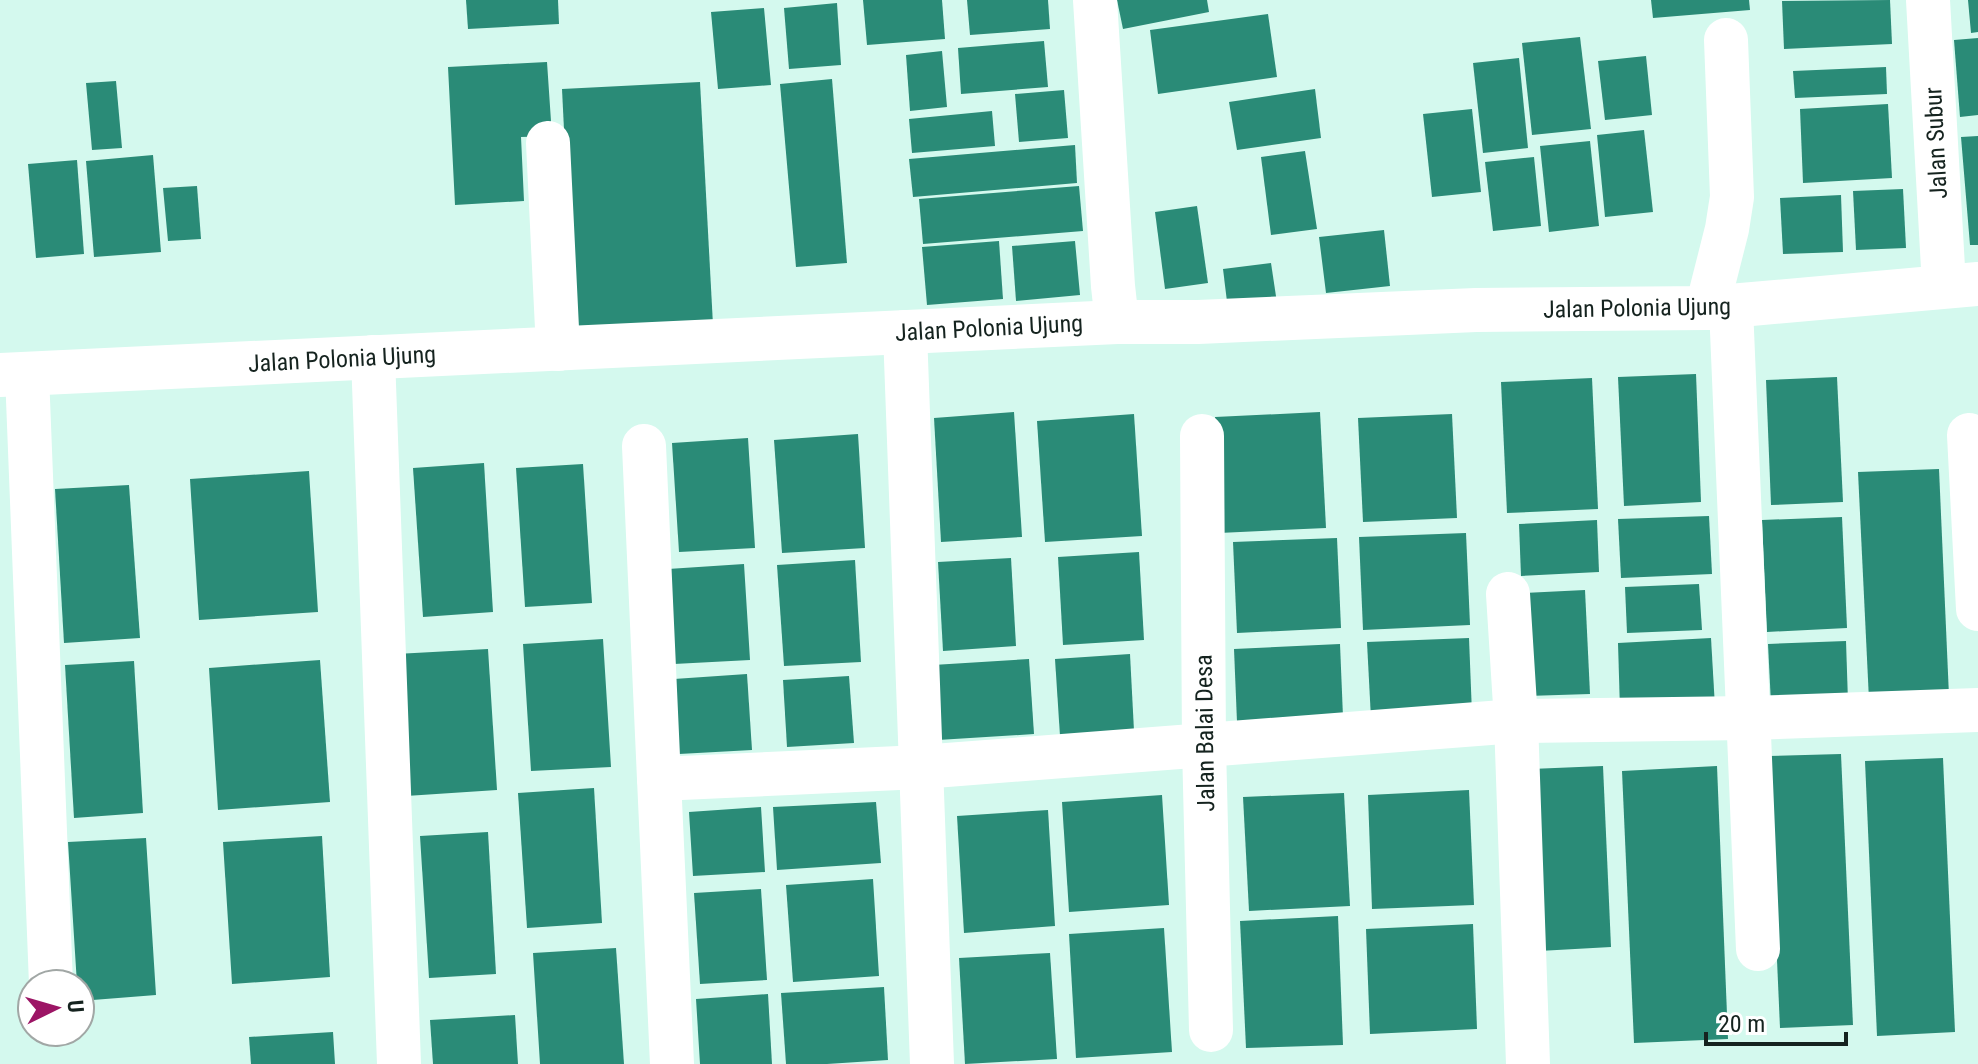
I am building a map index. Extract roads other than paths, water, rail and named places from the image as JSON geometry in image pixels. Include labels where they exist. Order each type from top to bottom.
[{"type":"street","points":[[1095,0],[1117,322]]},
{"type":"street","name":"Jalan Subur","points":[[1928,0],[1961,285]]},
{"type":"street","points":[[1726,40],[1732,197],[1719,308],[1748,718],[1758,949]]},
{"type":"street","points":[[548,143],[558,349]]},
{"type":"street","name":"Jalan Polonia Ujung","points":[[13,375],[1117,322],[1198,322],[1476,310],[1719,308],[1961,285]]},
{"type":"street","points":[[905,332],[932,1064]]},
{"type":"street","points":[[373,357],[399,1064]]},
{"type":"street","points":[[13,375],[50,968]]},
{"type":"street","points":[[1969,435],[1978,609]]},
{"type":"street","name":"Jalan Balai Desa","points":[[1202,436],[1204,746],[1211,1030]]},
{"type":"street","points":[[644,446],[672,1064]]},
{"type":"street","points":[[1508,594],[1516,721],[1528,1064]]},
{"type":"street","points":[[659,779],[921,767],[1516,721],[1748,718],[1978,710]]}]
